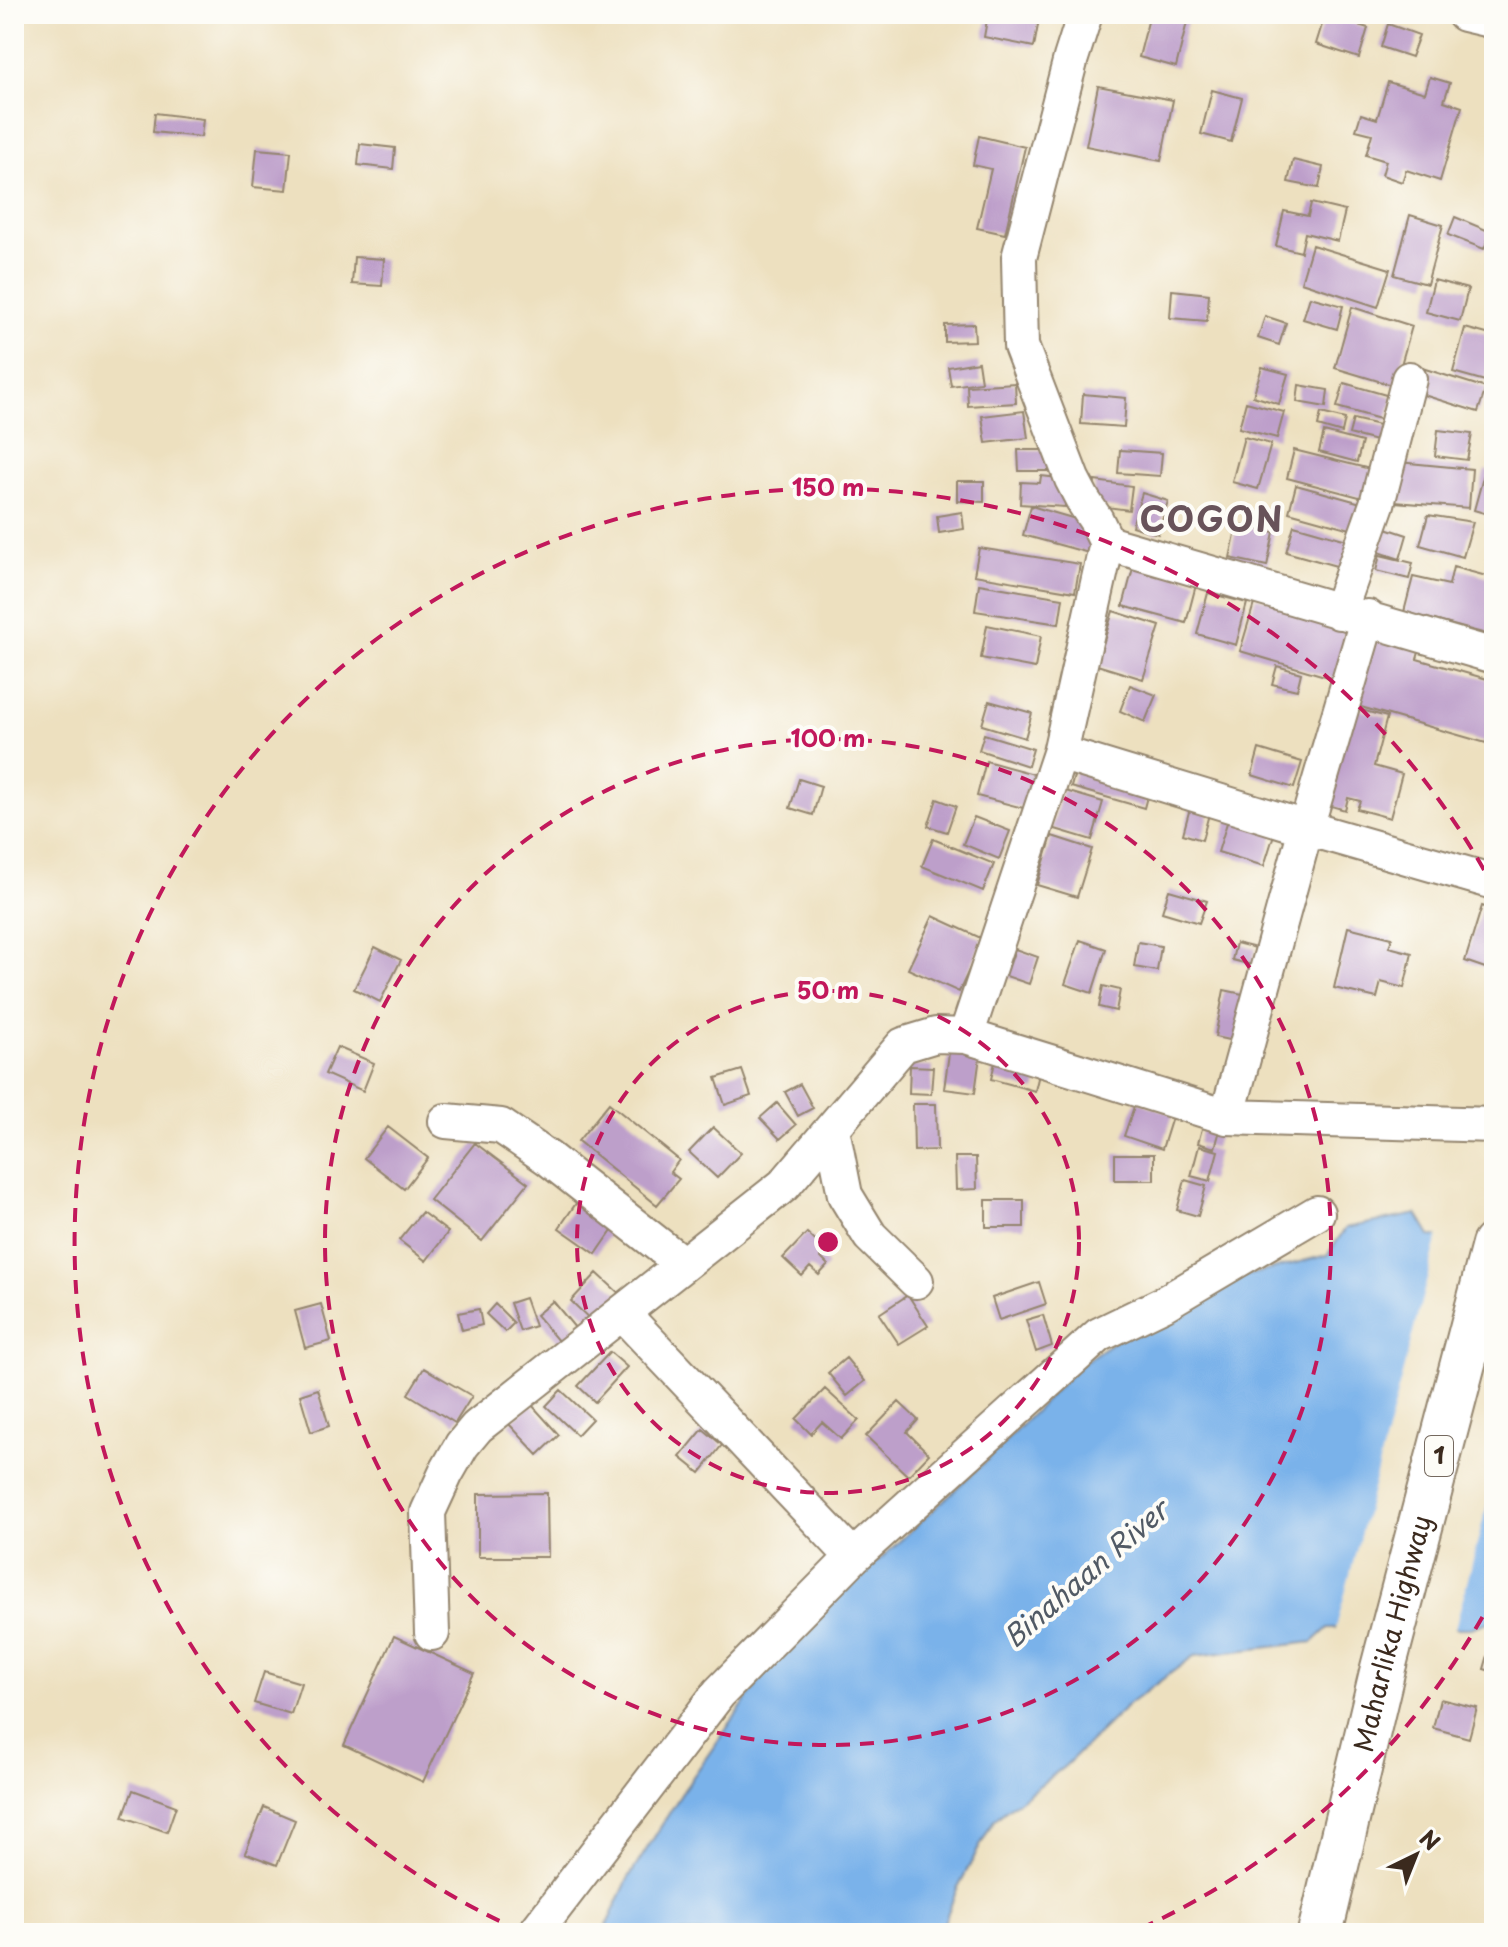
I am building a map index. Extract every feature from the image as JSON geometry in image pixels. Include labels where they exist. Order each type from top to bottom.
[{"type":"highway","name":"Maharlika Highway","points":[[1320,1933],[1383,1668],[1494,1245]]},
{"type":"street","points":[[966,1036],[1060,753],[1107,543],[1072,479],[1021,346],[1019,258],[1085,14]]},
{"type":"street","points":[[1464,14],[1494,21]]},
{"type":"street","points":[[1227,1117],[1306,828],[1377,504],[1409,379]]},
{"type":"street","points":[[1107,543],[1494,656]]},
{"type":"street","points":[[1060,753],[1494,882]]},
{"type":"street","points":[[432,1633],[428,1512],[462,1445],[477,1427],[784,1185],[903,1045],[936,1035],[966,1036],[1227,1117],[1494,1125]]},
{"type":"street","points":[[446,1121],[501,1126],[548,1158],[683,1264]]},
{"type":"street","points":[[832,1129],[845,1195],[870,1236],[916,1281]]},
{"type":"street","points":[[535,1933],[719,1693],[853,1557],[1099,1335],[1163,1304],[1317,1213]]},
{"type":"street","points":[[622,1313],[853,1557]]},
{"type":"water","name":"Binahaan River","points":[[1417,1214],[1430,1236],[1494,1239],[1494,1620],[1471,1628],[1328,1628],[1313,1642],[1194,1656],[1129,1704],[1065,1766],[994,1820],[957,1889],[940,1933],[603,1933],[628,1879],[685,1788],[780,1652],[988,1459],[1082,1363],[1190,1290],[1327,1255],[1346,1228]]},
{"type":"pier","points":[[1439,1233],[1494,1235],[1494,1479],[1454,1632],[1335,1632]]},
{"type":"building","points":[[988,14],[1040,14],[1034,47],[984,37]]},
{"type":"building","points":[[1150,14],[1189,14],[1176,67],[1139,57]]},
{"type":"building","points":[[1285,14],[1311,14],[1310,20]]},
{"type":"building","points":[[1325,15],[1368,28],[1359,58],[1316,44]]},
{"type":"building","points":[[1388,24],[1419,35],[1411,57],[1381,47]]},
{"type":"building","points":[[1430,77],[1450,83],[1444,101],[1462,107],[1440,181],[1406,170],[1402,182],[1382,175],[1386,161],[1366,155],[1372,134],[1356,130],[1361,114],[1377,119],[1388,82],[1425,93]]},
{"type":"building","points":[[1098,86],[1173,100],[1161,161],[1086,146]]},
{"type":"building","points":[[1212,90],[1242,98],[1231,142],[1201,134]]},
{"type":"building","points":[[155,113],[203,119],[201,137],[153,132]]},
{"type":"building","points":[[979,136],[1025,147],[1005,234],[977,228],[991,169],[973,165]]},
{"type":"building","points":[[360,144],[395,148],[393,169],[358,165]]},
{"type":"building","points":[[257,149],[291,152],[287,190],[253,187]]},
{"type":"building","points":[[1293,160],[1323,167],[1319,188],[1288,182]]},
{"type":"building","points":[[1311,203],[1345,211],[1338,241],[1305,233],[1301,252],[1276,246],[1284,211],[1308,216]]},
{"type":"building","points":[[1410,215],[1443,225],[1427,284],[1394,275]]},
{"type":"building","points":[[1455,217],[1491,232],[1484,249],[1448,235]]},
{"type":"building","points":[[1312,245],[1390,269],[1378,307],[1301,282]]},
{"type":"building","points":[[354,257],[384,259],[382,286],[352,284]]},
{"type":"building","points":[[1434,280],[1468,289],[1460,321],[1426,312]]},
{"type":"building","points":[[1172,290],[1209,294],[1207,321],[1170,318]]},
{"type":"building","points":[[1310,297],[1343,306],[1337,329],[1303,319]]},
{"type":"building","points":[[1352,307],[1412,326],[1395,386],[1335,368]]},
{"type":"building","points":[[1265,316],[1286,323],[1279,345],[1258,338]]},
{"type":"building","points":[[974,324],[975,341],[945,342],[945,325]]},
{"type":"building","points":[[1465,328],[1494,336],[1485,381],[1453,372]]},
{"type":"building","points":[[978,362],[981,382],[951,386],[948,367]]},
{"type":"building","points":[[1262,367],[1288,374],[1279,404],[1253,396]]},
{"type":"building","points":[[1422,368],[1486,388],[1478,412],[1414,392]]},
{"type":"building","points":[[1015,383],[1016,403],[968,406],[967,386]]},
{"type":"building","points":[[1344,383],[1393,397],[1387,421],[1337,407]]},
{"type":"building","points":[[1299,385],[1328,390],[1326,407],[1297,402]]},
{"type":"building","points":[[1083,394],[1126,398],[1124,427],[1081,424]]},
{"type":"building","points":[[1246,402],[1284,412],[1277,438],[1239,428]]},
{"type":"building","points":[[1024,411],[1028,438],[986,443],[982,416]]},
{"type":"building","points":[[1321,413],[1345,419],[1342,433],[1318,426]]},
{"type":"building","points":[[1353,419],[1388,427],[1384,443],[1349,434]]},
{"type":"building","points":[[1438,430],[1472,434],[1467,460],[1435,456]]},
{"type":"building","points":[[1324,432],[1362,442],[1357,462],[1319,452]]},
{"type":"building","points":[[1244,437],[1271,444],[1258,489],[1232,482]]},
{"type":"building","points":[[1018,450],[1054,450],[1055,471],[1019,471]]},
{"type":"building","points":[[1120,450],[1162,453],[1160,476],[1118,473]]},
{"type":"building","points":[[1294,450],[1374,470],[1367,499],[1287,478]]},
{"type":"building","points":[[1398,462],[1472,469],[1469,508],[1395,502]]},
{"type":"building","points":[[1485,470],[1494,473],[1494,516],[1474,510]]},
{"type":"building","points":[[1041,476],[1067,479],[1065,507],[1020,504],[1021,482],[1040,483]]},
{"type":"building","points":[[957,481],[984,481],[984,502],[957,501]]},
{"type":"building","points":[[1095,481],[1132,486],[1129,510],[1091,505]]},
{"type":"building","points":[[1296,485],[1361,503],[1354,530],[1289,512]]},
{"type":"building","points":[[1142,493],[1168,501],[1158,534],[1132,526]]},
{"type":"building","points":[[1031,506],[1096,525],[1089,553],[1023,535]]},
{"type":"building","points":[[962,512],[964,529],[939,533],[937,516]]},
{"type":"building","points":[[1428,515],[1473,522],[1463,557],[1420,545]]},
{"type":"building","points":[[1237,525],[1274,532],[1267,566],[1230,558]]},
{"type":"building","points":[[1294,525],[1354,542],[1347,569],[1286,552]]},
{"type":"building","points":[[1386,528],[1407,535],[1400,559],[1379,552]]},
{"type":"building","points":[[979,548],[1080,564],[1075,592],[974,575]]},
{"type":"building","points":[[1380,555],[1413,563],[1409,579],[1376,571]]},
{"type":"building","points":[[1134,564],[1197,581],[1186,623],[1123,606]]},
{"type":"building","points":[[1453,567],[1494,578],[1494,636],[1404,612],[1413,577],[1449,585]]},
{"type":"building","points":[[979,584],[1063,598],[1059,624],[975,611]]},
{"type":"building","points":[[1208,593],[1247,603],[1236,645],[1197,634]]},
{"type":"building","points":[[1256,597],[1348,621],[1335,679],[1240,651]]},
{"type":"building","points":[[1113,611],[1160,626],[1143,679],[1097,665]]},
{"type":"building","points":[[987,625],[1041,636],[1035,668],[981,658]]},
{"type":"building","points":[[1379,630],[1422,642],[1417,659],[1494,681],[1494,714],[1486,743],[1354,705]]},
{"type":"building","points":[[1277,666],[1301,673],[1297,690],[1272,684]]},
{"type":"building","points":[[1130,685],[1156,695],[1145,722],[1120,711]]},
{"type":"building","points":[[989,701],[1032,713],[1025,738],[982,725]]},
{"type":"building","points":[[1350,707],[1387,717],[1374,766],[1402,774],[1390,818],[1357,809],[1360,801],[1348,798],[1345,810],[1325,804]]},
{"type":"building","points":[[984,734],[1033,749],[1028,766],[979,750]]},
{"type":"building","points":[[1259,749],[1302,762],[1294,788],[1252,775]]},
{"type":"building","points":[[986,761],[1041,776],[1031,810],[977,796]]},
{"type":"building","points":[[1076,769],[1149,789],[1144,808],[1071,787]]},
{"type":"building","points":[[799,779],[821,786],[813,815],[790,808]]},
{"type":"building","points":[[1062,790],[1103,802],[1092,840],[1052,828]]},
{"type":"building","points":[[937,799],[956,806],[947,832],[928,826]]},
{"type":"building","points":[[1190,808],[1209,814],[1202,840],[1183,834]]},
{"type":"building","points":[[1230,813],[1276,828],[1264,866],[1218,852]]},
{"type":"building","points":[[974,817],[1010,831],[999,859],[963,844]]},
{"type":"building","points":[[1052,836],[1092,849],[1077,897],[1037,885]]},
{"type":"building","points":[[933,839],[994,864],[983,891],[922,866]]},
{"type":"building","points":[[1169,890],[1207,901],[1199,923],[1162,912]]},
{"type":"building","points":[[1482,906],[1494,910],[1494,971],[1465,961]]},
{"type":"building","points":[[933,916],[983,939],[959,992],[908,969]]},
{"type":"building","points":[[1348,927],[1392,938],[1389,947],[1412,953],[1404,988],[1381,982],[1377,998],[1334,988]]},
{"type":"building","points":[[1080,940],[1106,949],[1092,993],[1065,984]]},
{"type":"building","points":[[1138,942],[1161,946],[1157,971],[1134,967]]},
{"type":"building","points":[[1236,943],[1256,948],[1252,965],[1232,960]]},
{"type":"building","points":[[375,947],[401,960],[380,1002],[354,989]]},
{"type":"building","points":[[1015,949],[1038,957],[1029,984],[1006,976]]},
{"type":"building","points":[[1103,986],[1120,990],[1116,1011],[1099,1007]]},
{"type":"building","points":[[1224,990],[1247,995],[1238,1042],[1215,1037]]},
{"type":"building","points":[[950,1046],[981,1049],[975,1093],[944,1089]]},
{"type":"building","points":[[337,1047],[374,1063],[363,1091],[325,1074]]},
{"type":"building","points":[[998,1050],[1042,1061],[1035,1091],[991,1079]]},
{"type":"building","points":[[910,1066],[933,1067],[931,1094],[909,1093]]},
{"type":"building","points":[[742,1070],[751,1096],[725,1105],[716,1078]]},
{"type":"building","points":[[800,1084],[813,1108],[798,1116],[785,1092]]},
{"type":"building","points":[[1136,1101],[1173,1114],[1162,1149],[1124,1136]]},
{"type":"building","points":[[609,1103],[679,1160],[670,1172],[679,1179],[657,1205],[578,1141]]},
{"type":"building","points":[[777,1103],[796,1125],[780,1139],[760,1118]]},
{"type":"building","points":[[913,1104],[936,1104],[937,1150],[914,1151]]},
{"type":"building","points":[[1205,1118],[1222,1123],[1215,1148],[1198,1143]]},
{"type":"building","points":[[388,1127],[428,1158],[404,1189],[364,1158]]},
{"type":"building","points":[[713,1127],[741,1153],[717,1178],[689,1152]]},
{"type":"building","points":[[475,1143],[528,1183],[482,1241],[430,1200]]},
{"type":"building","points":[[1199,1146],[1218,1151],[1210,1181],[1191,1176]]},
{"type":"building","points":[[1115,1154],[1154,1154],[1154,1180],[1115,1180]]},
{"type":"building","points":[[955,1157],[976,1157],[977,1189],[956,1190]]},
{"type":"building","points":[[1185,1180],[1206,1186],[1198,1216],[1177,1210]]},
{"type":"building","points":[[986,1200],[1024,1200],[1024,1227],[986,1227]]},
{"type":"building","points":[[577,1202],[614,1228],[596,1254],[559,1228]]},
{"type":"building","points":[[422,1212],[448,1232],[426,1261],[399,1240]]},
{"type":"building","points":[[807,1233],[825,1250],[820,1257],[828,1265],[819,1275],[810,1267],[802,1276],[783,1258]]},
{"type":"building","points":[[597,1273],[623,1297],[597,1326],[571,1301]]},
{"type":"building","points":[[1039,1282],[1046,1304],[999,1320],[992,1298]]},
{"type":"building","points":[[908,1295],[928,1326],[899,1344],[879,1314]]},
{"type":"building","points":[[525,1298],[535,1326],[520,1331],[510,1303]]},
{"type":"building","points":[[553,1301],[580,1334],[564,1348],[536,1315]]},
{"type":"building","points":[[321,1304],[331,1341],[305,1348],[295,1311]]},
{"type":"building","points":[[495,1304],[514,1323],[505,1332],[486,1314]]},
{"type":"building","points":[[479,1309],[482,1325],[462,1330],[458,1313]]},
{"type":"building","points":[[1043,1315],[1052,1346],[1036,1352],[1026,1320]]},
{"type":"building","points":[[610,1352],[627,1367],[595,1402],[578,1386]]},
{"type":"building","points":[[846,1358],[865,1381],[847,1396],[828,1373]]},
{"type":"building","points":[[424,1368],[472,1396],[455,1423],[408,1394]]},
{"type":"building","points":[[318,1389],[329,1426],[311,1432],[300,1395]]},
{"type":"building","points":[[825,1389],[859,1420],[841,1439],[822,1422],[811,1434],[796,1419]]},
{"type":"building","points":[[561,1390],[592,1419],[577,1435],[546,1406]]},
{"type":"building","points":[[899,1402],[918,1420],[907,1432],[929,1454],[908,1476],[866,1436]]},
{"type":"building","points":[[531,1404],[559,1435],[538,1455],[509,1424]]},
{"type":"building","points":[[703,1429],[722,1445],[700,1473],[680,1457]]},
{"type":"building","points":[[547,1493],[548,1557],[478,1557],[478,1494]]},
{"type":"building","points":[[394,1636],[474,1673],[423,1782],[344,1745]]},
{"type":"building","points":[[1494,1638],[1494,1672],[1484,1669]]},
{"type":"building","points":[[264,1672],[301,1683],[291,1714],[254,1703]]},
{"type":"building","points":[[1440,1699],[1477,1708],[1469,1738],[1433,1728]]},
{"type":"building","points":[[133,1790],[176,1806],[167,1832],[123,1817]]},
{"type":"building","points":[[264,1807],[295,1820],[277,1865],[245,1853]]},
{"type":"district","name":"COGON","points":[[1212,520]]}]
